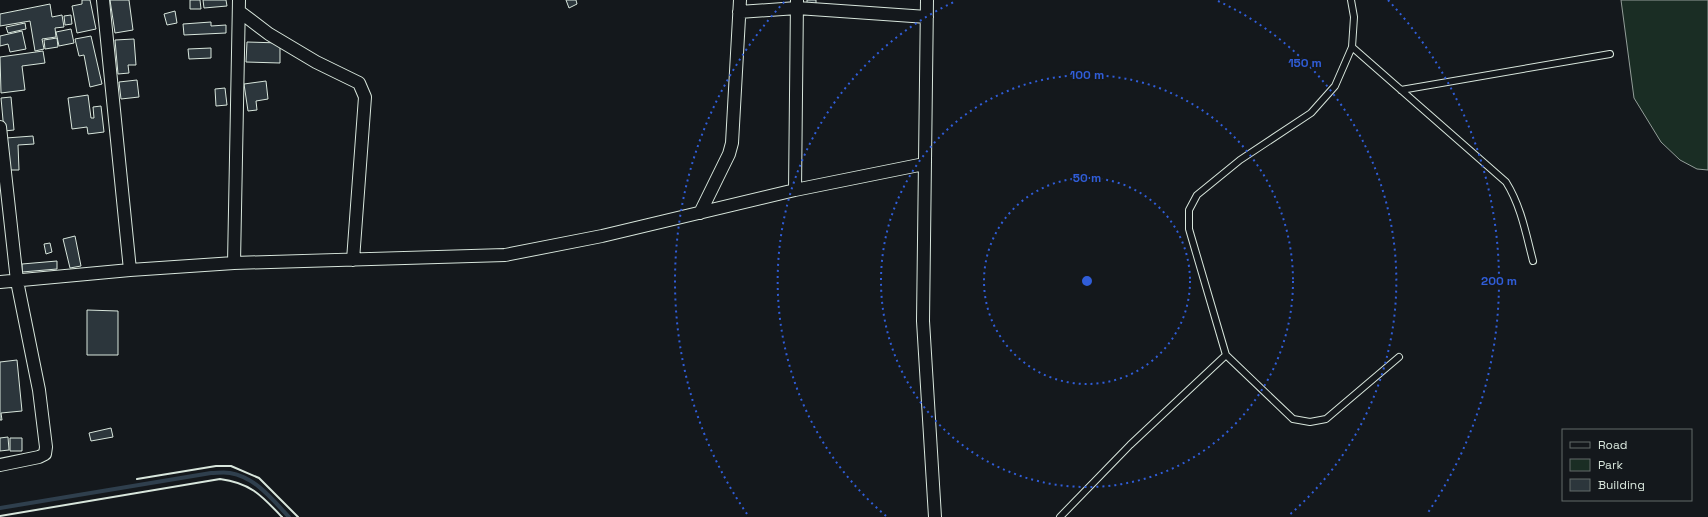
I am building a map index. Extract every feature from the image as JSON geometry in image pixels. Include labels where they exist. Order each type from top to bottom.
[{"type":"street","points":[[103,0],[130,270]]},
{"type":"street","points":[[927,0],[923,321],[935,517]]},
{"type":"street","points":[[700,213],[729,154],[732,143],[739,6],[797,4],[927,17]]},
{"type":"street","points":[[794,190],[797,4]]},
{"type":"street","points":[[234,263],[240,6]]},
{"type":"street","points":[[240,6],[269,34],[316,62],[359,83],[363,90],[365,97],[353,260]]},
{"type":"street","points":[[0,127],[18,281],[39,390],[46,447],[45,454],[39,457],[0,465]]},
{"type":"street","points":[[0,282],[130,270],[234,263],[505,255],[602,236],[794,190],[924,164]]},
{"type":"lane","points":[[1351,0],[1354,17],[1352,47],[1335,86],[1311,113],[1240,160],[1197,195],[1189,210],[1189,228],[1226,355],[1293,418],[1310,422],[1326,419],[1399,357]]},
{"type":"lane","points":[[1352,47],[1506,182],[1513,193],[1518,206],[1533,261]]},
{"type":"lane","points":[[1401,90],[1610,54]]},
{"type":"lane","points":[[1060,517],[1130,445],[1226,355]]},
{"type":"green space","points":[[1621,0],[1708,0],[1708,170],[1697,169],[1680,160],[1661,142],[1634,98]]},
{"type":"building","points":[[82,0],[90,0],[96,29],[77,33],[72,6],[82,4]]},
{"type":"building","points":[[110,0],[129,0],[133,30],[115,33]]},
{"type":"building","points":[[190,0],[200,0],[201,9],[190,9]]},
{"type":"building","points":[[203,0],[226,0],[227,6],[204,8]]},
{"type":"building","points":[[566,0],[576,0],[577,4],[569,8]]},
{"type":"building","points":[[807,0],[816,0],[816,6],[807,6]]},
{"type":"building","points":[[50,4],[52,17],[62,15],[64,27],[55,28],[56,37],[42,39],[44,49],[35,51],[30,21],[0,26],[0,14]]},
{"type":"building","points":[[175,11],[177,23],[167,25],[164,14]]},
{"type":"building","points":[[71,15],[72,24],[65,25],[64,16]]},
{"type":"building","points":[[211,22],[211,26],[226,25],[226,33],[184,35],[183,24]]},
{"type":"building","points":[[25,23],[26,29],[8,33],[6,27]]},
{"type":"building","points":[[71,29],[74,43],[59,46],[56,32]]},
{"type":"building","points":[[22,31],[26,49],[10,52],[8,44],[0,46],[0,36]]},
{"type":"building","points":[[91,36],[102,84],[90,87],[84,55],[79,56],[75,39]]},
{"type":"building","points":[[57,38],[58,47],[45,49],[44,40]]},
{"type":"building","points":[[134,39],[136,65],[128,65],[129,73],[118,74],[115,40]]},
{"type":"building","points":[[247,42],[280,43],[280,63],[246,62]]},
{"type":"building","points":[[211,48],[211,58],[189,59],[188,49]]},
{"type":"building","points":[[43,51],[45,63],[22,66],[25,90],[1,93],[0,57]]},
{"type":"building","points":[[137,80],[139,97],[121,99],[119,82]]},
{"type":"building","points":[[266,81],[268,99],[256,101],[257,110],[248,111],[244,84]]},
{"type":"building","points":[[225,88],[227,105],[216,106],[215,89]]},
{"type":"building","points":[[88,95],[91,118],[94,118],[93,107],[101,106],[104,132],[88,134],[87,127],[72,129],[68,98]]},
{"type":"building","points":[[11,97],[14,130],[4,131],[1,98]]},
{"type":"building","points":[[33,136],[34,144],[18,145],[19,170],[8,170],[6,138]]},
{"type":"building","points":[[75,236],[81,266],[70,268],[63,239]]},
{"type":"building","points":[[50,243],[52,252],[46,254],[44,244]]},
{"type":"building","points":[[57,261],[57,269],[22,272],[22,264]]},
{"type":"building","points":[[87,310],[118,311],[118,355],[87,355]]},
{"type":"building","points":[[17,360],[22,411],[1,413],[2,420],[0,420],[0,362]]},
{"type":"building","points":[[111,428],[113,437],[91,441],[89,433]]},
{"type":"building","points":[[8,437],[9,450],[0,451],[0,438]]},
{"type":"building","points":[[10,438],[22,438],[22,451],[10,451]]},
{"type":"waterway","points":[[0,508],[211,473],[230,473],[239,475],[255,484],[289,517]]},
{"type":"wall","points":[[137,479],[216,466],[231,466],[259,478],[298,517]]},
{"type":"wall","points":[[0,516],[220,479],[248,487],[262,497],[282,517]]}]
